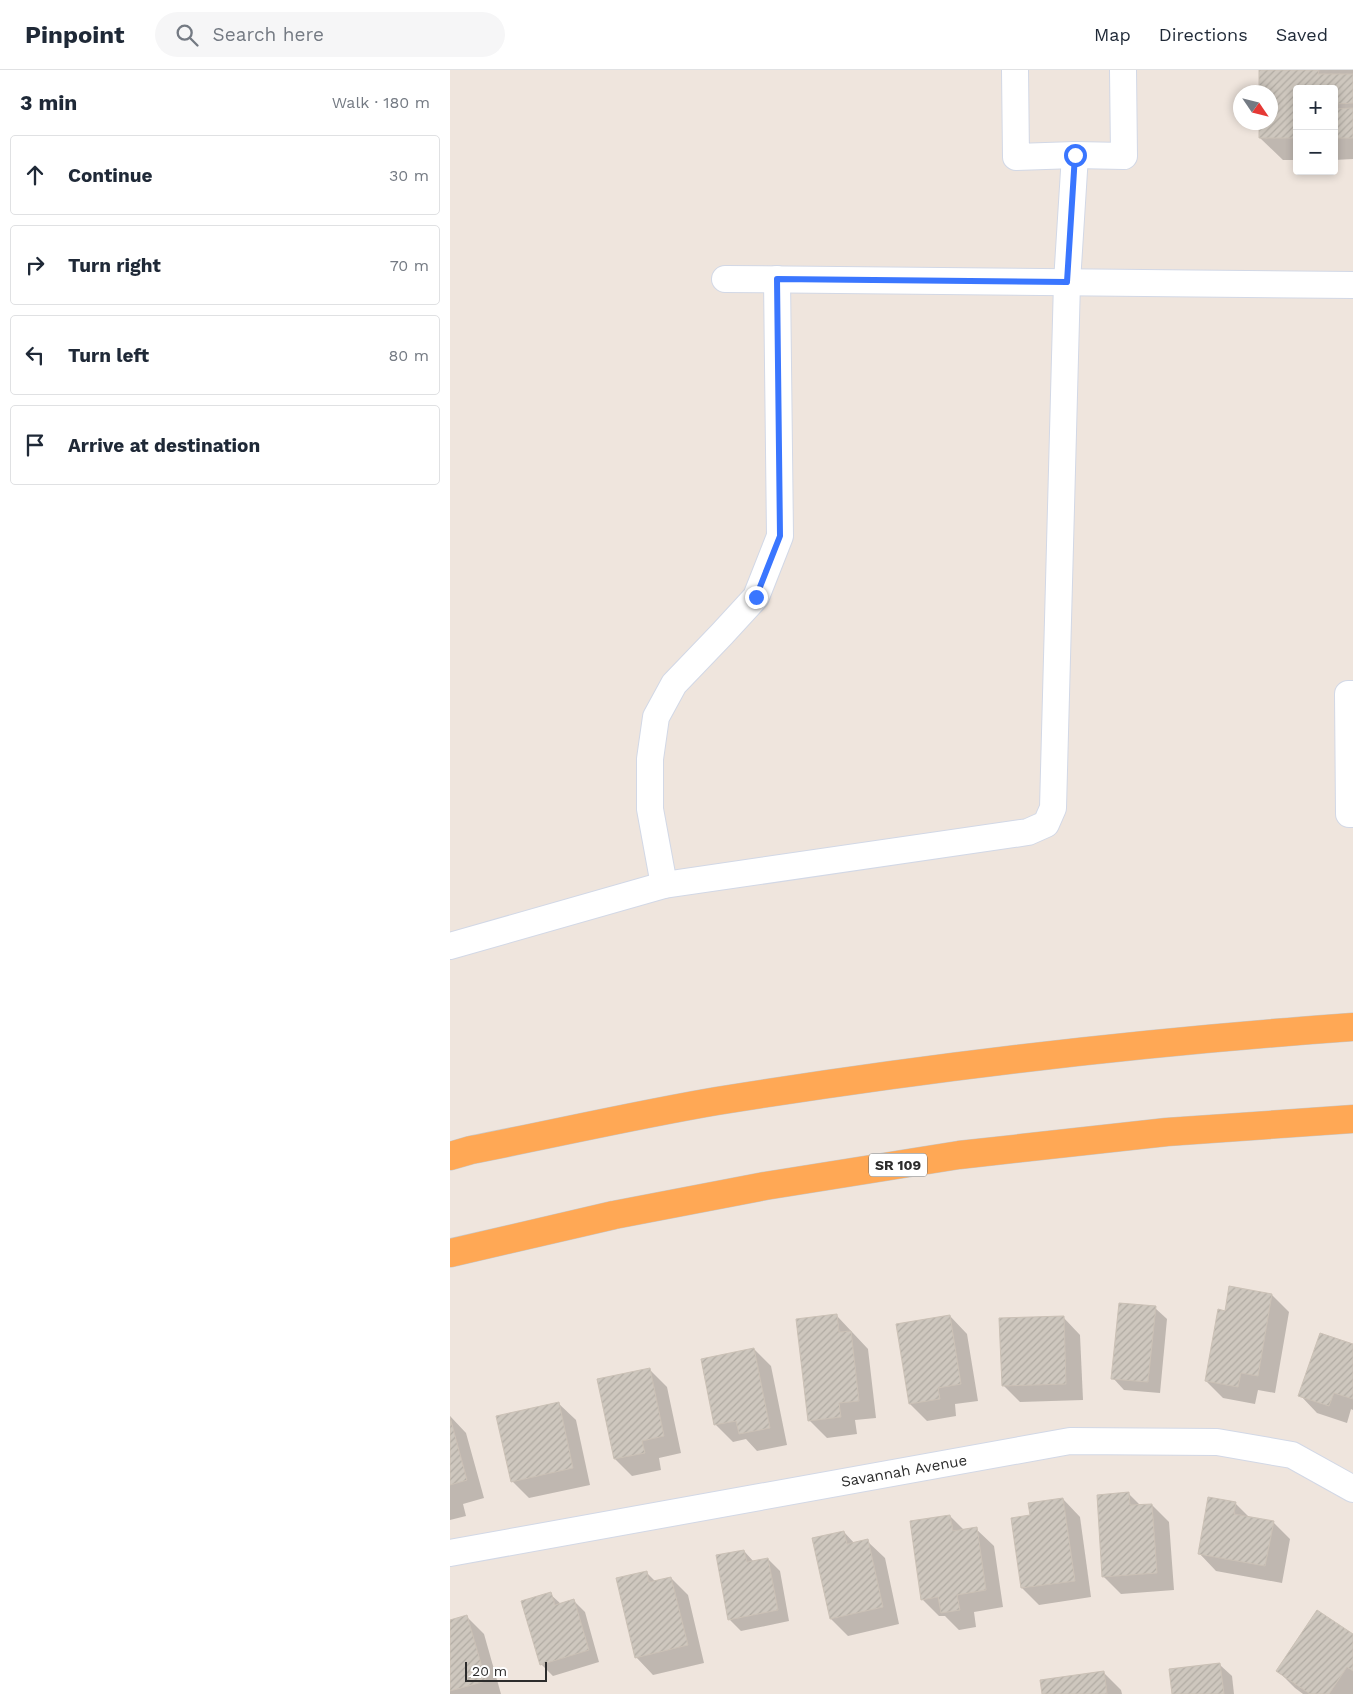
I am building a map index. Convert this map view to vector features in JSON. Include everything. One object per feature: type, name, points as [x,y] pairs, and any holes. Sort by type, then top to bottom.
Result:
[{"type":"highway","points":[[450,1156],[481,1148],[716,1102],[917,1072],[1132,1046],[1353,1027]]},
{"type":"highway","name":"SR 109","points":[[450,1253],[614,1215],[765,1186],[959,1156],[1168,1132],[1353,1119]]},
{"type":"street","points":[[1015,70],[1016,157],[1124,156],[1123,70]]},
{"type":"street","points":[[450,946],[664,884],[1028,832],[1046,824],[1053,808],[1067,282],[1075,155]]},
{"type":"street","points":[[725,279],[1353,285]]},
{"type":"street","points":[[664,884],[650,809],[650,759],[656,717],[674,684],[756,597],[780,536],[777,279]]},
{"type":"street","points":[[1353,694],[1348,694],[1349,814],[1353,814]]},
{"type":"street","name":"Savannah Avenue","points":[[450,1553],[1070,1441],[1217,1442],[1292,1455],[1353,1490]]},
{"type":"building","points":[[1259,70],[1319,70],[1318,74],[1353,74],[1353,103],[1338,104],[1338,85],[1293,85],[1293,138],[1259,138],[1259,130],[1278,130],[1278,85],[1259,85]]},
{"type":"building","points":[[1353,108],[1353,138],[1338,138],[1338,109]]},
{"type":"building","points":[[1229,1286],[1272,1294],[1258,1376],[1241,1373],[1238,1387],[1205,1381],[1218,1309],[1225,1311]]},
{"type":"building","points":[[1119,1303],[1156,1306],[1148,1382],[1111,1379]]},
{"type":"building","points":[[837,1314],[839,1332],[851,1331],[859,1401],[839,1403],[841,1417],[808,1421],[796,1319]]},
{"type":"building","points":[[950,1315],[961,1384],[938,1388],[940,1399],[909,1404],[896,1324]]},
{"type":"building","points":[[1064,1316],[1066,1384],[1002,1386],[999,1318]]},
{"type":"building","points":[[1320,1333],[1353,1344],[1353,1399],[1334,1393],[1329,1406],[1298,1396]]},
{"type":"building","points":[[754,1348],[770,1428],[739,1434],[736,1421],[714,1425],[701,1359]]},
{"type":"building","points":[[650,1368],[664,1436],[642,1441],[645,1453],[614,1459],[597,1379]]},
{"type":"building","points":[[559,1402],[573,1468],[511,1482],[496,1416]]},
{"type":"building","points":[[450,1417],[467,1480],[450,1485]]},
{"type":"building","points":[[1129,1492],[1130,1505],[1152,1504],[1157,1573],[1102,1577],[1097,1495]]},
{"type":"building","points":[[1208,1497],[1236,1502],[1234,1514],[1274,1521],[1265,1566],[1198,1554]]},
{"type":"building","points":[[1063,1498],[1075,1581],[1021,1588],[1011,1518],[1030,1515],[1028,1503]]},
{"type":"building","points":[[950,1515],[953,1531],[977,1527],[986,1590],[957,1595],[960,1610],[941,1613],[938,1597],[921,1600],[910,1521]]},
{"type":"building","points":[[844,1531],[847,1544],[868,1539],[883,1607],[830,1619],[812,1538]]},
{"type":"building","points":[[744,1550],[747,1562],[768,1558],[778,1610],[728,1620],[716,1555]]},
{"type":"building","points":[[647,1571],[649,1582],[671,1577],[688,1645],[635,1658],[616,1578]]},
{"type":"building","points":[[551,1592],[555,1605],[574,1599],[589,1650],[540,1665],[521,1601]]},
{"type":"building","points":[[1317,1610],[1353,1634],[1353,1671],[1347,1667],[1329,1694],[1310,1694],[1276,1671]]},
{"type":"building","points":[[467,1615],[486,1681],[450,1691],[450,1620]]},
{"type":"building","points":[[1220,1663],[1224,1694],[1172,1694],[1169,1669]]},
{"type":"building","points":[[1104,1671],[1107,1694],[1042,1694],[1040,1680]]},
{"type":"route","points":[[756,597],[780,536],[777,279],[1067,282],[1075,155]]}]
